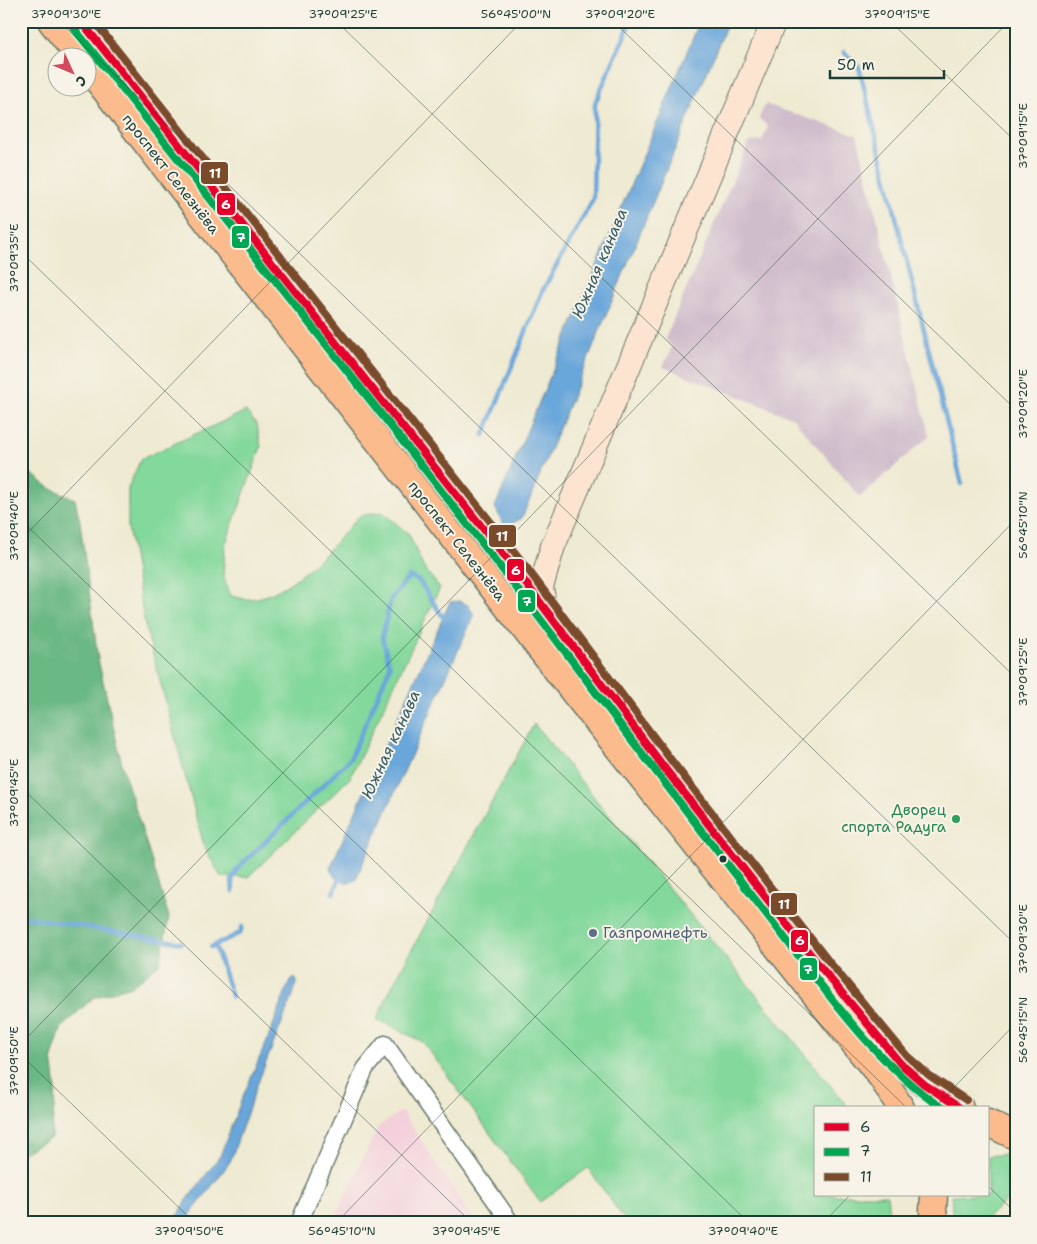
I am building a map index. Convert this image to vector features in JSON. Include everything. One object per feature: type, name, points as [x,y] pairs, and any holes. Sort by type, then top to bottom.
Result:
[{"type":"main road","points":[[51,21],[72,48]]},
{"type":"main road","name":"проспект Селезнёва","points":[[81,21],[512,565],[666,770],[900,1063],[924,1084],[957,1106]]},
{"type":"main road","points":[[546,610],[542,587],[550,554],[774,21]]},
{"type":"main road","name":"проспект Селезнёва","points":[[98,81],[576,695],[877,1070],[900,1106]]},
{"type":"main road","points":[[512,565],[530,567],[540,563],[550,554]]},
{"type":"main road","points":[[990,1124],[1015,1136]]},
{"type":"main road","points":[[990,1136],[1015,1136]]},
{"type":"street","points":[[299,1223],[365,1069],[385,1044],[511,1223]]},
{"type":"shaded area","points":[[765,104],[857,135],[929,436],[860,497],[793,418],[663,367],[672,347],[665,339],[749,142],[762,141],[768,127],[759,118]]},
{"type":"shaded area","points":[[401,1111],[476,1223],[332,1223],[378,1127]]},
{"type":"green space","points":[[246,411],[257,425],[261,447],[225,545],[223,576],[231,596],[250,599],[265,596],[280,589],[310,567],[359,516],[382,512],[409,534],[423,567],[440,588],[350,778],[248,877],[221,877],[204,846],[145,625],[128,527],[128,488],[141,459]]},
{"type":"green space","points":[[21,466],[50,488],[75,499],[80,522],[98,659],[123,769],[169,917],[160,963],[134,985],[93,998],[62,1027],[52,1057],[56,1090],[51,1138],[21,1154]]},
{"type":"green space","points":[[534,724],[847,1106],[814,1106],[814,1196],[887,1196],[890,1223],[627,1223],[588,1168],[540,1202],[423,1042],[377,1019],[390,990]]},
{"type":"green space","points":[[1006,1154],[1016,1156],[1016,1193],[980,1223],[953,1223],[951,1196],[990,1196],[990,1156]]},
{"type":"water","points":[[700,21],[720,21],[727,24],[522,518],[509,525],[503,524],[495,507]]},
{"type":"water","points":[[459,601],[468,605],[474,615],[355,881],[346,883],[334,876],[330,868],[450,602]]},
{"type":"water","points":[[295,978],[297,981],[293,995],[257,1085],[230,1162],[184,1223],[173,1223],[187,1200],[220,1156],[290,980]]},
{"type":"waterway","points":[[484,435],[542,292],[593,199],[595,103],[631,21]]},
{"type":"waterway","points":[[844,52],[859,67],[962,484]]},
{"type":"waterway","points":[[233,891],[232,880],[238,868],[350,759],[390,667],[382,637],[391,599],[409,576],[419,581],[443,617],[449,620]]},
{"type":"waterway","name":"Южная канава","points":[[333,893],[341,876]]},
{"type":"waterway","points":[[21,916],[181,943]]},
{"type":"waterway","points":[[211,947],[240,933],[242,927]]},
{"type":"waterway","points":[[215,945],[232,997]]},
{"type":"transit line","name":"6","points":[[81,21],[512,565],[666,770],[818,964],[900,1063],[924,1084],[957,1106]]},
{"type":"transit line","name":"11","points":[[94,21],[520,559],[674,764],[826,958],[907,1056],[930,1076],[966,1100]]},
{"type":"transit line","name":"7","points":[[73,27],[457,511],[833,1001],[874,1049],[918,1090],[939,1106]]},
{"type":"place","name":"Дворец спорта Радуга","points":[[956,819]]},
{"type":"place","name":"Газпромнефть","points":[[593,933]]}]
